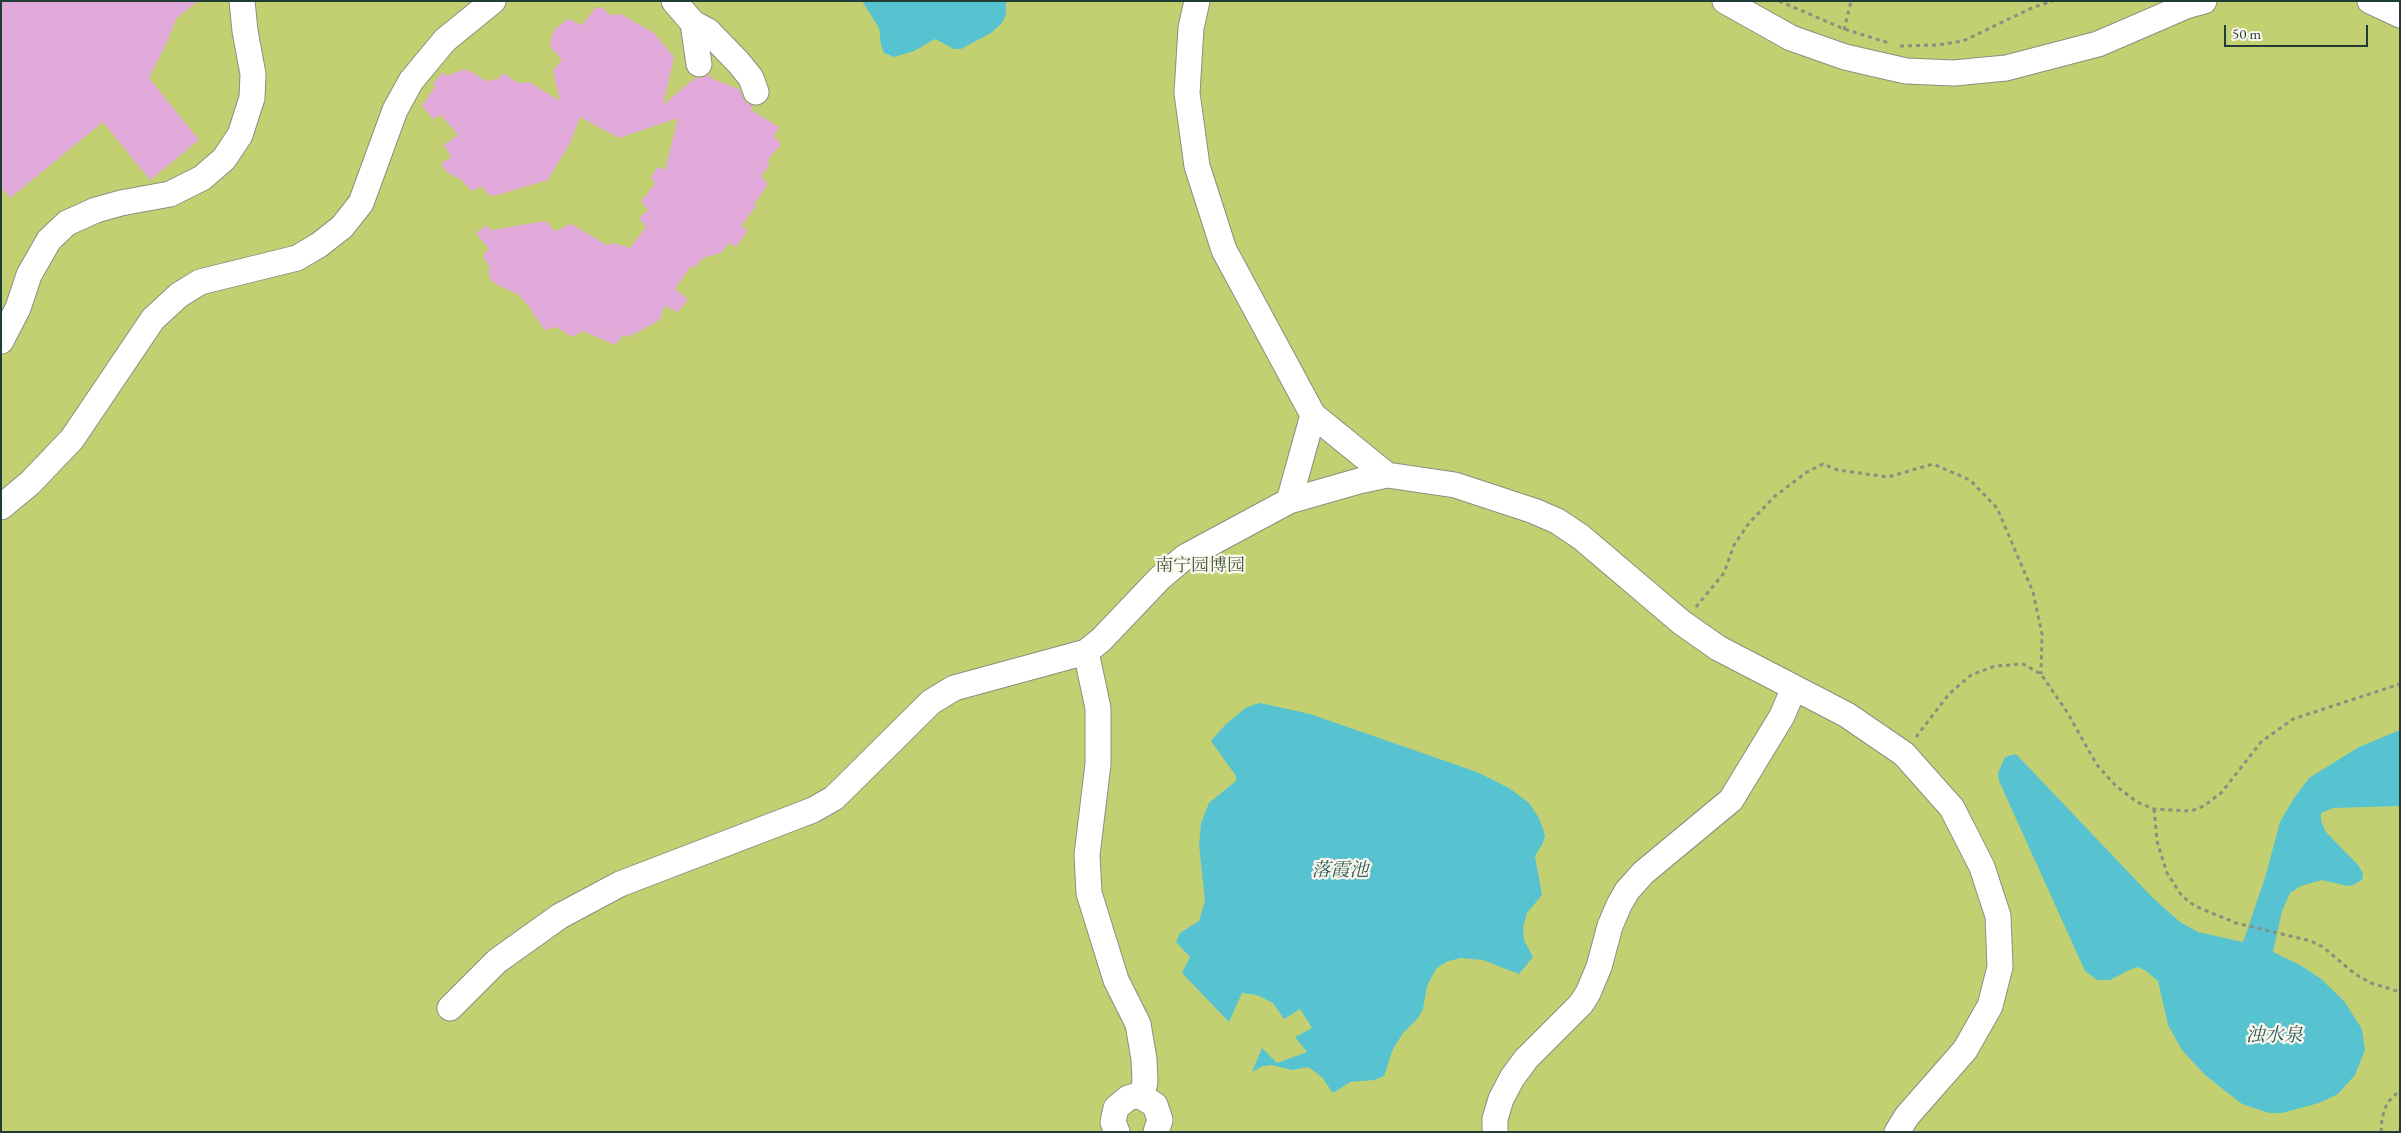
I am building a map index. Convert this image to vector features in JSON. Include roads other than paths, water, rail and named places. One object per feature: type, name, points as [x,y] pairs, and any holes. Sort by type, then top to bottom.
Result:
[{"type":"street","points":[[1,341],[18,308],[33,268],[48,240],[67,223],[96,210],[120,203],[170,194],[202,178],[224,160],[240,135],[252,98],[253,74],[244,31],[242,1]]},
{"type":"street","points":[[1,507],[30,483],[72,439],[153,319],[179,295],[200,282],[297,258],[319,245],[342,227],[360,203],[395,110],[411,81],[445,40],[492,1]]},
{"type":"street","points":[[674,1],[693,23],[708,32],[739,63],[751,78],[756,92]]},
{"type":"street","points":[[1197,1],[1191,28],[1187,93],[1197,166],[1224,250],[1312,415],[1387,475]]},
{"type":"street","points":[[1725,1],[1792,38],[1838,55],[1906,71],[1954,73],[2006,68],[2098,44],[2186,6],[2204,1]]},
{"type":"street","points":[[2370,1],[2400,15]]},
{"type":"street","points":[[693,23],[699,64]]},
{"type":"street","points":[[1289,501],[1312,415]]},
{"type":"street","points":[[450,1008],[497,961],[568,912],[620,884],[813,810],[834,798],[931,702],[954,688],[1086,652],[1101,640],[1160,578],[1185,557],[1289,501],[1387,475],[1455,485],[1534,511],[1557,521],[1581,537],[1681,622],[1718,648],[1848,715],[1904,754],[1952,808],[1982,867],[1998,916],[2000,967],[1990,1006],[1965,1050],[1907,1116],[1897,1132]]},
{"type":"street","points":[[1086,652],[1098,708],[1098,764],[1087,855],[1089,893],[1116,980],[1138,1024],[1144,1059],[1145,1081],[1142,1097]]},
{"type":"street","points":[[1495,1132],[1495,1119],[1501,1099],[1512,1078],[1526,1059],[1581,1004],[1588,993],[1618,905],[1643,873],[1731,800],[1782,716],[1794,688]]},
{"type":"street","points":[[1117,1132],[1114,1122],[1116,1108],[1128,1098],[1142,1097],[1155,1105],[1159,1112],[1160,1120],[1156,1132]]},
{"type":"water","points":[[862,1],[1006,1],[1006,15],[1002,23],[991,33],[961,49],[954,49],[935,39],[914,51],[894,57],[884,53],[879,28]]},
{"type":"water","name":"落霞池","points":[[1260,703],[1310,714],[1477,772],[1509,788],[1529,803],[1539,818],[1545,835],[1543,843],[1535,856],[1542,895],[1527,913],[1523,927],[1524,940],[1533,957],[1519,974],[1483,960],[1460,958],[1446,962],[1436,969],[1427,986],[1423,1009],[1418,1018],[1403,1033],[1393,1049],[1384,1076],[1374,1080],[1350,1082],[1335,1092],[1332,1092],[1322,1077],[1308,1067],[1292,1070],[1271,1065],[1263,1066],[1252,1072],[1262,1048],[1277,1063],[1307,1052],[1295,1037],[1312,1028],[1300,1009],[1284,1019],[1273,1003],[1257,995],[1242,993],[1229,1022],[1182,973],[1190,957],[1176,942],[1180,933],[1199,921],[1205,900],[1199,845],[1201,823],[1209,803],[1236,781],[1236,776],[1211,741],[1226,724],[1247,707]]},
{"type":"water","name":"浊水泉","points":[[2400,730],[2400,806],[2333,808],[2321,813],[2321,821],[2326,832],[2357,864],[2363,873],[2362,880],[2347,886],[2322,880],[2301,886],[2290,893],[2282,911],[2273,952],[2300,965],[2320,978],[2344,1001],[2362,1029],[2365,1050],[2355,1075],[2338,1094],[2319,1103],[2282,1113],[2269,1113],[2242,1104],[2205,1075],[2182,1050],[2168,1025],[2158,981],[2138,967],[2110,980],[2097,980],[2085,971],[1999,781],[1998,773],[2005,757],[2016,754],[2153,898],[2180,922],[2198,932],[2243,942],[2265,878],[2280,822],[2294,798],[2309,778],[2359,747]]},
{"type":"park label","name":"南宁园博园","points":[[1200,566]]}]
